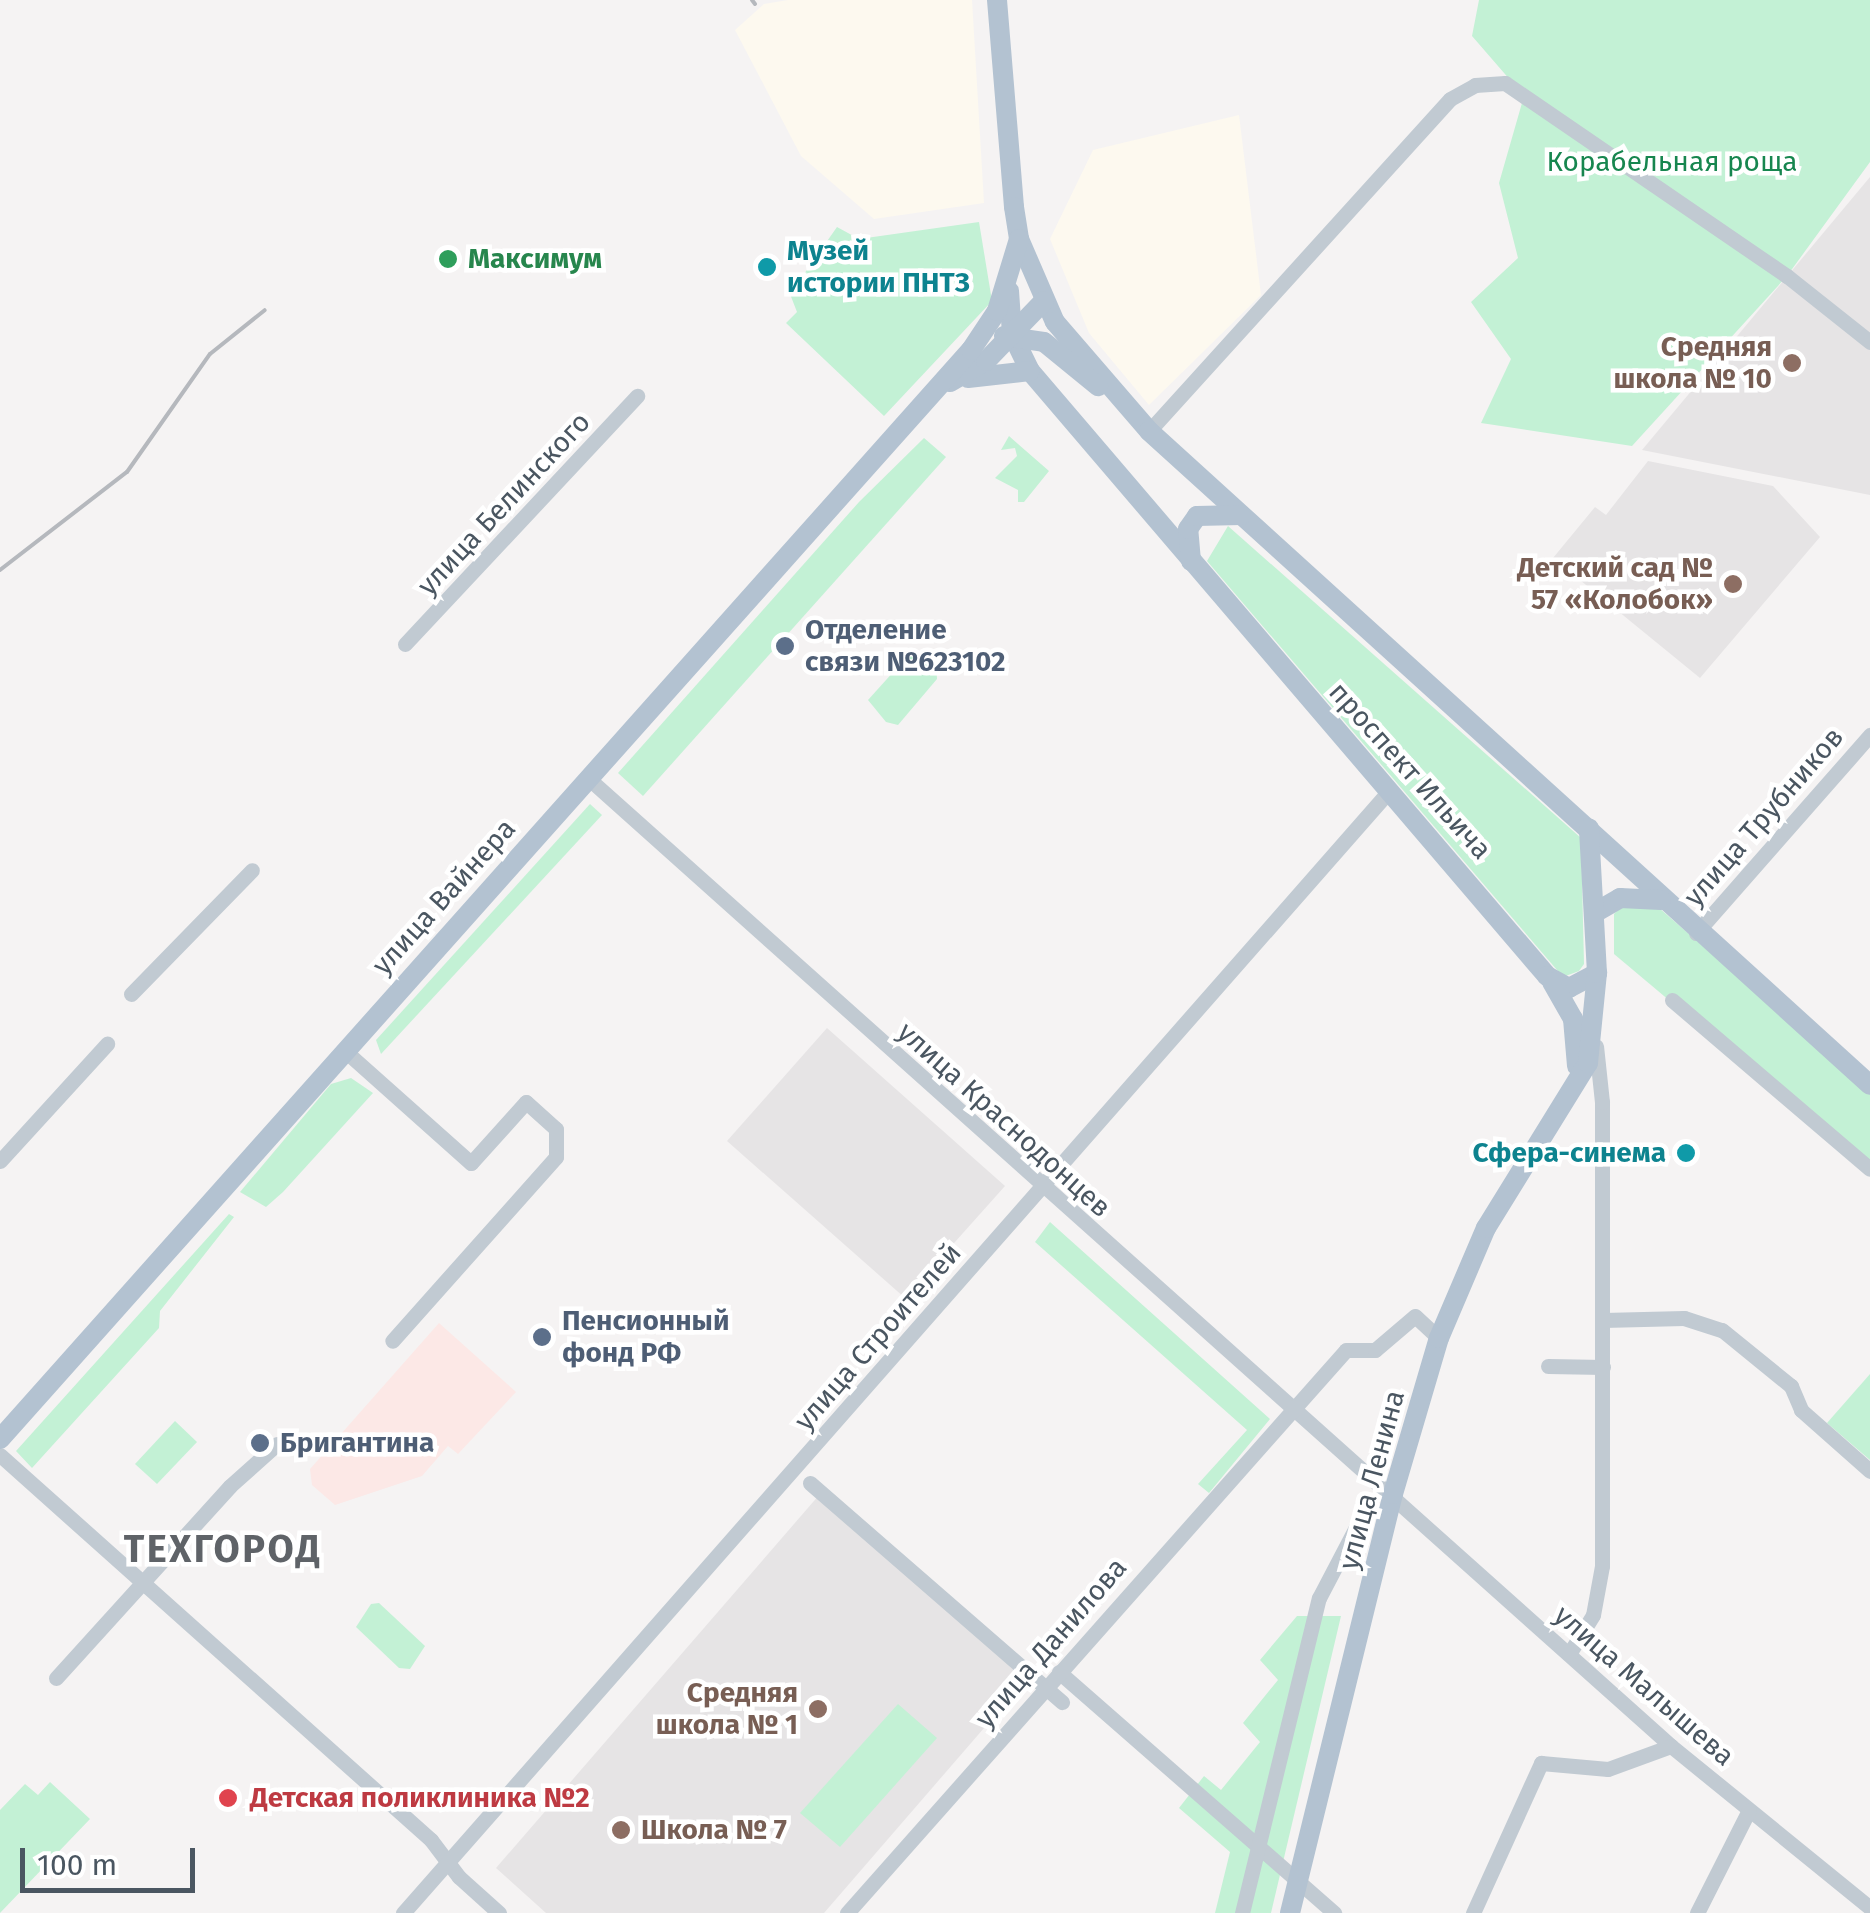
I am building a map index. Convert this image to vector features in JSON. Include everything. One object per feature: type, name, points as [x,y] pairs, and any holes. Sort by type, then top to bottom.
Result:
[{"type":"main road","points":[[997,0],[1019,238],[1044,301],[1143,425]]},
{"type":"main road","name":"проспект Ильича","points":[[1019,238],[1008,296],[1012,334],[1030,371],[1548,976]]},
{"type":"main road","name":"улица Вайнера","points":[[0,1439],[940,388],[971,350],[996,310],[1019,238]]},
{"type":"main road","name":"улица Вайнера","points":[[940,388],[1012,334],[1044,301]]},
{"type":"main road","points":[[971,350],[1012,334],[1044,342],[1143,425],[1589,828],[1696,933],[1870,1085]]},
{"type":"main road","points":[[940,388],[1000,370],[1030,371]]},
{"type":"main road","points":[[1191,562],[1188,529],[1196,516],[1241,515]]},
{"type":"main road","name":"улица Ленина","points":[[1290,1913],[1393,1494],[1439,1338],[1486,1228],[1575,1089],[1594,1030],[1596,912],[1589,828]]},
{"type":"main road","points":[[1596,912],[1620,898],[1661,900]]},
{"type":"main road","points":[[1548,976],[1568,988],[1597,973]]},
{"type":"main road","name":"улица Ленина","points":[[1548,976],[1569,1006],[1578,1037],[1575,1089]]},
{"type":"street","points":[[1143,425],[1450,99],[1475,85],[1504,83],[1787,276],[1870,342]]},
{"type":"street","name":"улица Белинского","points":[[405,644],[637,396]]},
{"type":"street","name":"улица Трубников","points":[[1696,933],[1870,735]]},
{"type":"street","name":"улица Краснодонцев","points":[[588,778],[1041,1187],[1393,1494]]},
{"type":"street","name":"улица Строителей","points":[[403,1913],[1389,791]]},
{"type":"street","points":[[131,994],[252,870]]},
{"type":"street","points":[[1672,1000],[1870,1168]]},
{"type":"street","name":"улица Ленина","points":[[1569,1654],[1593,1615],[1602,1566],[1602,1102],[1594,1030]]},
{"type":"street","points":[[0,1161],[107,1044]]},
{"type":"street","points":[[344,1050],[472,1163],[526,1102],[556,1129],[556,1157],[392,1341]]},
{"type":"street","name":"улица Данилова","points":[[846,1913],[1346,1350],[1375,1350],[1415,1316],[1439,1338]]},
{"type":"street","points":[[1603,1320],[1700,1321],[1745,1346],[1790,1386],[1801,1410],[1870,1470]]},
{"type":"street","points":[[1548,1366],[1603,1367]]},
{"type":"street","points":[[56,1678],[277,1444]]},
{"type":"street","points":[[0,1455],[448,1862],[499,1913]]},
{"type":"street","points":[[801,1464],[1051,1681],[1062,1702]]},
{"type":"street","points":[[810,1483],[1172,1776],[1334,1913]]},
{"type":"street","name":"улица Малышева","points":[[1393,1494],[1671,1746],[1870,1908]]},
{"type":"street","points":[[1242,1913],[1323,1585],[1365,1510]]},
{"type":"street","points":[[1473,1913],[1541,1763],[1608,1769],[1671,1746]]},
{"type":"street","points":[[1697,1913],[1749,1810]]},
{"type":"shaded area","points":[[788,0],[972,0],[984,203],[874,219],[801,156],[735,30],[764,4]]},
{"type":"shaded area","points":[[1239,115],[1261,295],[1149,405],[1089,333],[1050,239],[1093,150]]},
{"type":"shaded area","name":"Средняя школа № 10","points":[[1870,177],[1870,495],[1642,450]]},
{"type":"shaded area","name":"Детский сад № 57 «Колобок»","points":[[1648,461],[1773,486],[1820,537],[1700,678],[1553,558],[1595,507],[1606,515]]},
{"type":"shaded area","points":[[827,1028],[1005,1186],[905,1298],[727,1141]]},
{"type":"shaded area","points":[[439,1323],[516,1392],[458,1454],[448,1446],[422,1476],[335,1505],[312,1485],[310,1469]]},
{"type":"shaded area","name":"Средняя школа № 1","points":[[820,1494],[1029,1676],[824,1913],[546,1913],[496,1868]]},
{"type":"green space","name":"Корабельная роща","points":[[1479,0],[1870,0],[1870,162],[1787,276],[1632,446],[1481,423],[1511,359],[1471,302],[1518,258],[1499,183],[1524,96],[1472,36]]},
{"type":"green space","points":[[979,222],[992,301],[884,416],[786,323],[797,312],[790,294],[837,227],[859,239]]},
{"type":"green space","points":[[1009,436],[1049,471],[1024,502],[1018,502],[1018,490],[995,478],[1017,456],[1015,448],[1001,450]]},
{"type":"green space","points":[[924,438],[946,457],[643,796],[618,773],[859,502]]},
{"type":"green space","points":[[1228,526],[1581,838],[1584,964],[1579,971],[1563,977],[1207,561]]},
{"type":"green space","points":[[914,649],[936,664],[937,679],[898,725],[886,722],[868,700]]},
{"type":"green space","points":[[590,804],[602,815],[381,1054],[376,1040]]},
{"type":"green space","points":[[1624,903],[1658,907],[1870,1092],[1870,1169],[1614,954],[1614,914]]},
{"type":"green space","points":[[351,1078],[373,1093],[283,1192],[266,1207],[240,1192],[331,1084]]},
{"type":"green space","points":[[229,1214],[234,1217],[160,1311],[159,1328],[32,1468],[16,1451]]},
{"type":"green space","points":[[1050,1222],[1270,1419],[1209,1493],[1198,1484],[1247,1430],[1035,1242]]},
{"type":"green space","points":[[1870,1374],[1870,1460],[1827,1423]]},
{"type":"green space","points":[[175,1421],[197,1442],[157,1484],[135,1464]]},
{"type":"green space","points":[[379,1603],[425,1646],[410,1669],[399,1668],[356,1627],[371,1604]]},
{"type":"green space","points":[[1297,1616],[1341,1616],[1271,1913],[1215,1913],[1230,1852],[1179,1808],[1204,1776],[1221,1790],[1260,1742],[1243,1723],[1278,1680],[1260,1660]]},
{"type":"green space","points":[[898,1704],[937,1738],[840,1847],[800,1813]]},
{"type":"green space","points":[[50,1782],[90,1819],[0,1913],[0,1810],[25,1784],[38,1795]]},
{"type":"railway","points":[[752,0],[755,4]]},
{"type":"railway","points":[[0,570],[127,472],[210,354],[265,310]]},
{"type":"place","name":"Максимум","points":[[448,259]]},
{"type":"place","name":"Музей истории ПНТЗ","points":[[767,267]]},
{"type":"place","name":"Средняя школа № 10","points":[[1792,363]]},
{"type":"place","name":"Детский сад № 57 «Колобок»","points":[[1733,584]]},
{"type":"place","name":"Отделение связи №623102","points":[[785,646]]},
{"type":"place","name":"Сфера-синема","points":[[1686,1153]]},
{"type":"place","name":"Пенсионный фонд РФ","points":[[542,1337]]},
{"type":"place","name":"Бригантина","points":[[260,1443]]},
{"type":"place","name":"Средняя школа № 1","points":[[818,1709]]},
{"type":"place","name":"Детская поликлиника №2","points":[[228,1798]]},
{"type":"place","name":"Школа № 7","points":[[621,1830]]},
{"type":"district","name":"ТЕХГОРОД","points":[[223,1550]]}]
